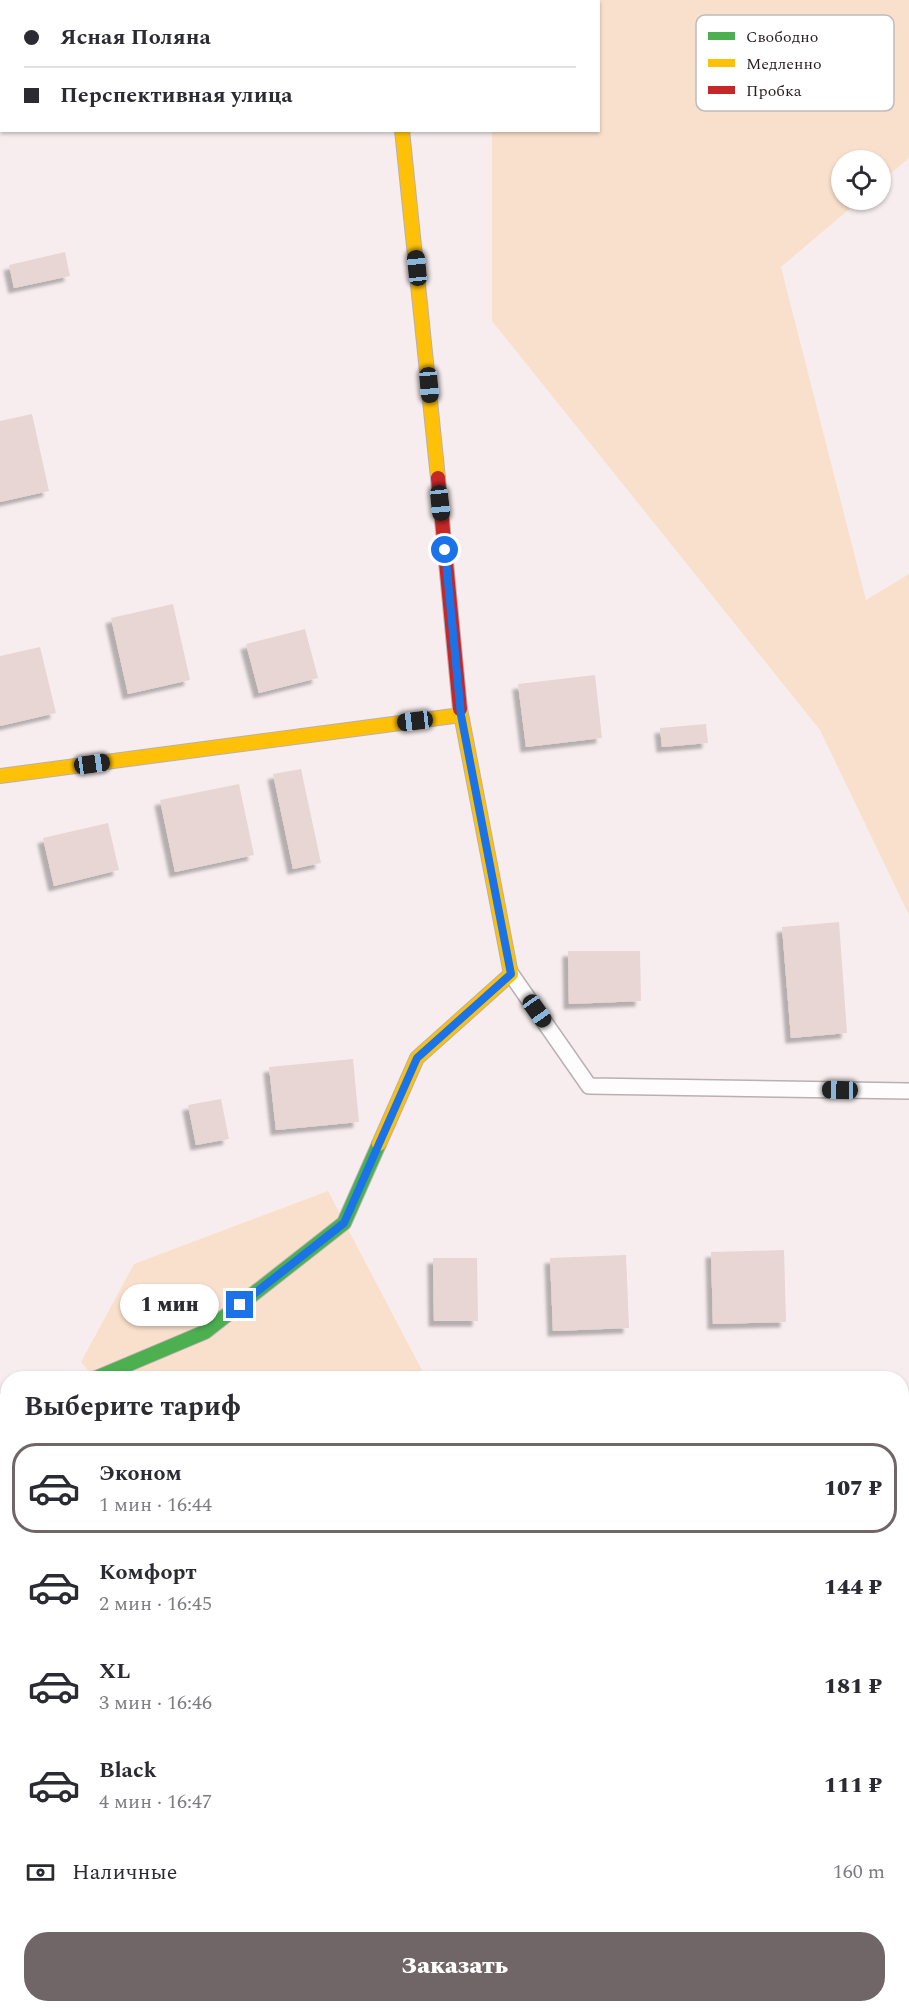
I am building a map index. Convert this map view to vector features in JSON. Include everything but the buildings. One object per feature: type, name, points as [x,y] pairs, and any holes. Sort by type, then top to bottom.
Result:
[{"type":"street","points":[[113,1371],[205,1332],[344,1223],[417,1058],[511,974],[461,715],[402,132]]},
{"type":"street","points":[[0,776],[461,715]]},
{"type":"lane","points":[[511,974],[589,1086],[909,1091]]},
{"type":"shaded area","points":[[600,0],[909,0],[909,158],[891,173],[891,150],[831,150],[831,210],[848,210],[781,267],[866,600],[909,574],[909,915],[820,730],[492,321],[492,132],[600,132]]},
{"type":"shaded area","points":[[328,1191],[422,1371],[89,1371],[81,1362],[134,1264]]},
{"type":"traffic: fast","points":[[113,1371],[205,1332],[344,1223],[379,1144]]},
{"type":"traffic: slow","points":[[402,132],[438,478]]},
{"type":"traffic: slow","points":[[379,1144],[417,1058],[511,974],[460,709]]},
{"type":"traffic: slow","points":[[0,776],[461,715]]},
{"type":"traffic: jam","points":[[438,478],[460,709]]},
{"type":"route","points":[[240,1305],[344,1223],[417,1058],[511,974],[461,715],[445,550]]}]
